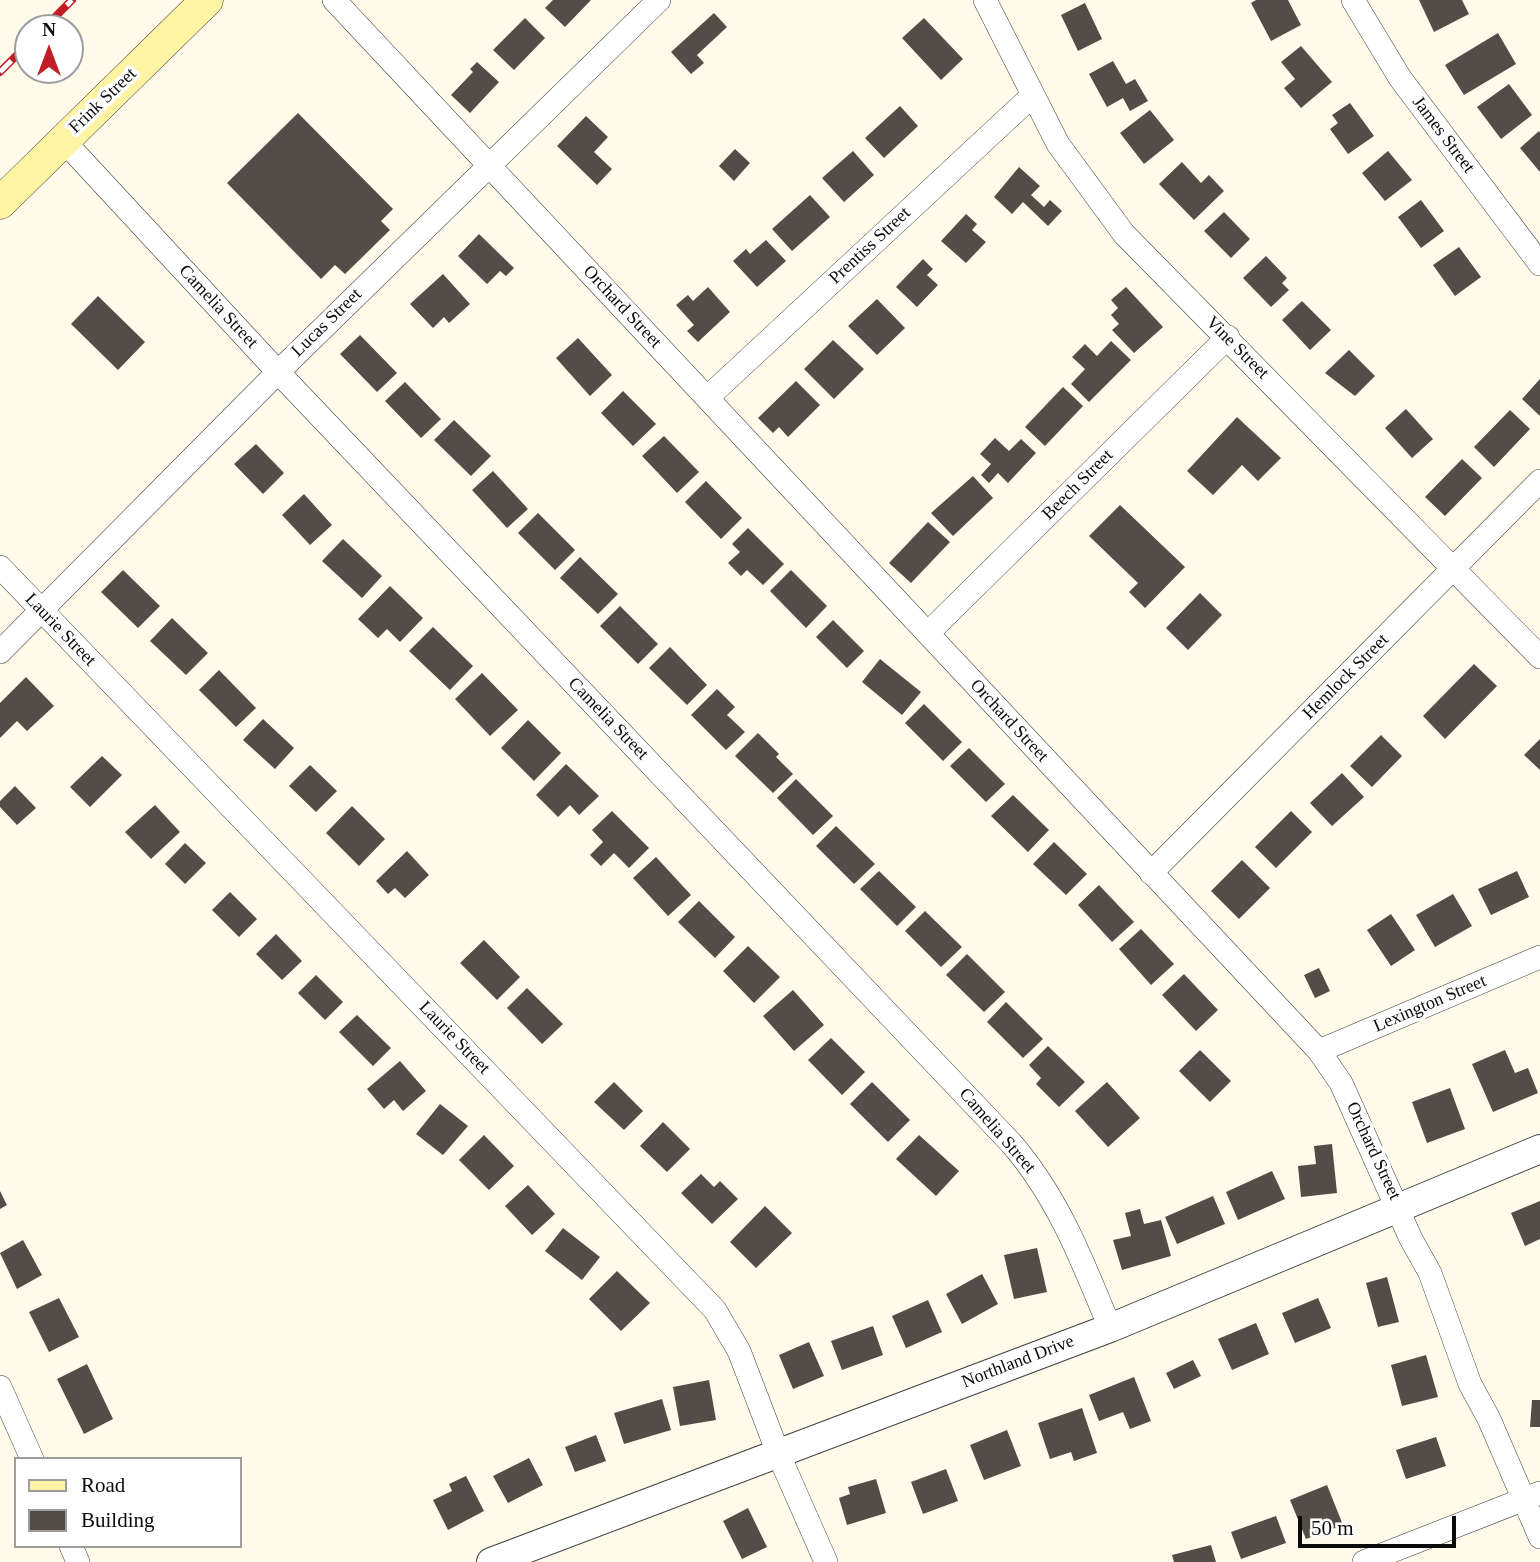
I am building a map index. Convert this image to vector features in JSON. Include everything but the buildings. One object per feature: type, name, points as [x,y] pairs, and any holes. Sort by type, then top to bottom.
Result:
[{"type":"main road","name":"Frink Street","points":[[0,203],[207,0]]},
{"type":"street","name":"Orchard Street","points":[[334,0],[1319,1051],[1341,1083],[1411,1239],[1438,1291],[1470,1384],[1532,1496],[1540,1537]]},
{"type":"street","name":"Lucas Street","points":[[0,652],[278,372],[659,0]]},
{"type":"street","name":"Vine Street","points":[[985,0],[1058,144],[1124,234],[1540,657]]},
{"type":"street","name":"James Street","points":[[1353,0],[1400,78],[1540,264]]},
{"type":"street","name":"Prentiss Street","points":[[707,398],[1034,94]]},
{"type":"street","name":"Camelia Street","points":[[63,140],[278,372],[1012,1143],[1048,1193],[1070,1234],[1110,1328]]},
{"type":"street","name":"Beech Street","points":[[928,633],[1228,337]]},
{"type":"street","name":"Hemlock Street","points":[[1151,873],[1540,481]]},
{"type":"street","name":"Laurie Street","points":[[0,567],[700,1293],[729,1330],[739,1351],[778,1453],[826,1562]]},
{"type":"street","name":"Lexington Street","points":[[1319,1051],[1540,957]]},
{"type":"street","name":"Northland Drive","points":[[492,1562],[1110,1328],[1540,1149]]},
{"type":"street","points":[[0,1387],[31,1457]]},
{"type":"street","points":[[1364,1562],[1532,1496]]},
{"type":"railway","points":[[58,14],[72,0]]},
{"type":"railway","points":[[0,72],[14,58]]}]
